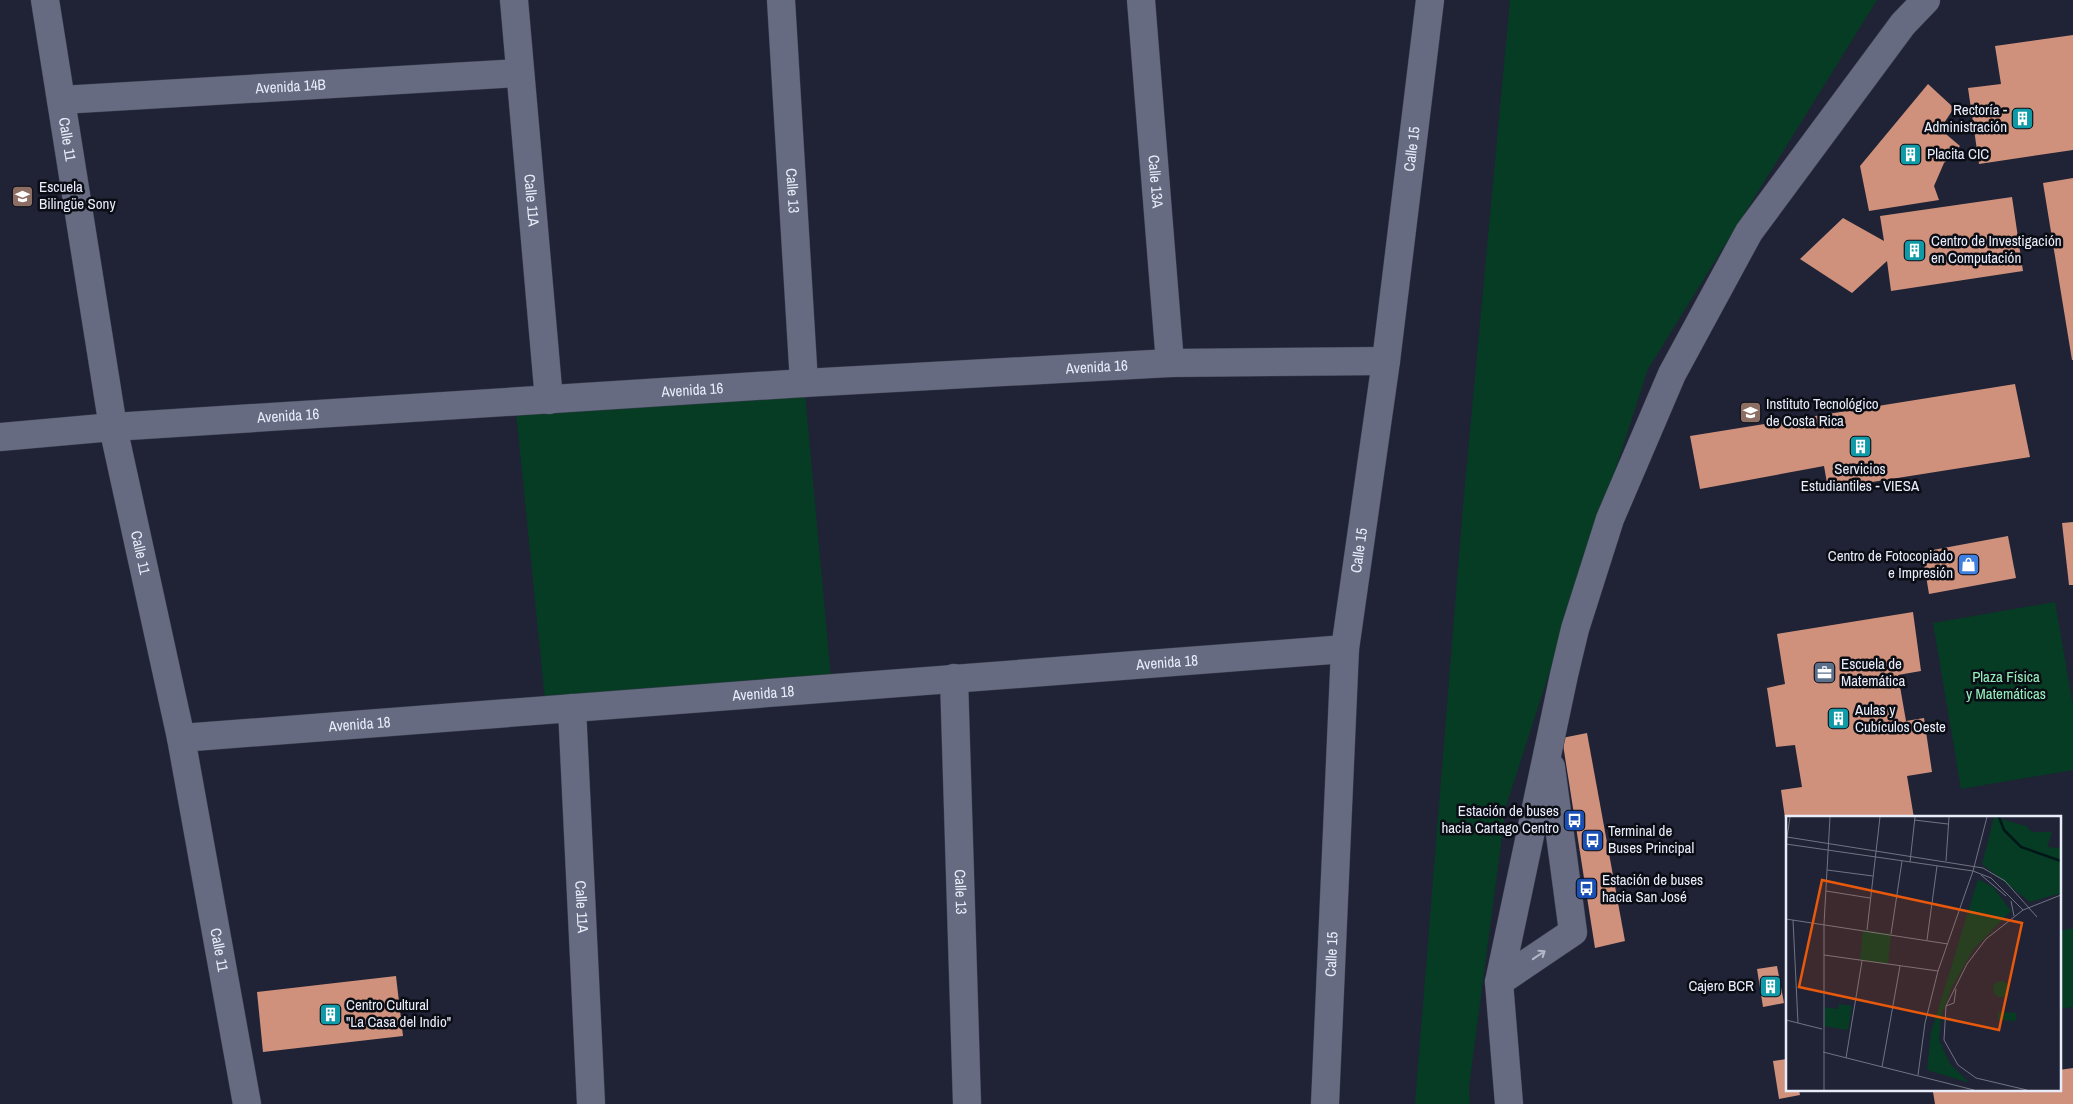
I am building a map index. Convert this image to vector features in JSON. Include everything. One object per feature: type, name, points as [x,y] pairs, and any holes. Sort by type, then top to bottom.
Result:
[{"type":"street","name":"Calle 11","points":[[45,0],[113,427],[181,738],[247,1104]]},
{"type":"street","name":"Calle 11A","points":[[514,0],[549,400]]},
{"type":"street","name":"Calle 13","points":[[781,0],[804,383]]},
{"type":"street","name":"Calle 13A","points":[[1141,0],[1170,363]]},
{"type":"street","name":"Calle 15","points":[[1325,1104],[1345,649],[1386,361],[1430,0]]},
{"type":"street","points":[[1509,1104],[1499,982],[1575,629],[1610,518],[1672,374],[1749,232],[1903,24],[1926,0]]},
{"type":"street","name":"Avenida 14B","points":[[61,100],[520,73]]},
{"type":"street","name":"Avenida 16","points":[[0,437],[113,427],[804,383],[1170,363],[1386,361]]},
{"type":"street","name":"Avenida 18","points":[[181,738],[1345,649]]},
{"type":"street","name":"Calle 13","points":[[954,678],[967,1104]]},
{"type":"street","name":"Calle 11A","points":[[572,708],[591,1104]]},
{"type":"street","points":[[1499,982],[1573,932],[1548,748]]},
{"type":"green space","points":[[1510,0],[1877,0],[1648,369],[1506,806],[1469,1087],[1470,1104],[1415,1104],[1463,506]]},
{"type":"green space","points":[[804,383],[832,688],[546,710],[515,402]]},
{"type":"green space","name":"Plaza Física y Matemáticas","points":[[2055,602],[2073,706],[2073,770],[1961,789],[1933,623]]},
{"type":"green space","points":[[2073,928],[2073,1007],[2060,1009],[2060,931]]},
{"type":"building","name":"Rectoría - Administración","points":[[2073,35],[2073,150],[1979,164],[1968,88],[2001,84],[1995,46]]},
{"type":"building","name":"Placita CIC","points":[[1928,84],[1954,108],[1940,129],[1960,146],[1944,163],[1934,186],[1939,200],[1869,211],[1860,166]]},
{"type":"building","points":[[2073,178],[2073,360],[2072,360],[2043,183]]},
{"type":"building","name":"Centro de Investigación en Computación","points":[[2012,197],[2023,271],[1891,291],[1887,261],[1852,293],[1800,259],[1843,218],[1884,241],[1880,216]]},
{"type":"building","name":"Servicios Estudiantiles - VIESA","points":[[2015,384],[2030,457],[1828,489],[1824,466],[1700,489],[1690,436]]},
{"type":"building","points":[[2073,522],[2073,585],[2069,585],[2062,523]]},
{"type":"building","name":"Centro de Fotocopiado e Impresión","points":[[2008,536],[2016,578],[1929,594],[1922,552]]},
{"type":"building","name":"Aulas y Cubículos Oeste","points":[[1913,612],[1921,671],[1898,675],[1906,721],[1924,718],[1932,772],[1907,776],[1914,816],[1786,816],[1785,818],[1781,790],[1802,787],[1795,745],[1776,747],[1767,688],[1785,684],[1777,634]]},
{"type":"building","name":"Terminal de Buses Principal","points":[[1587,733],[1625,941],[1595,948],[1562,738]]},
{"type":"building","name":"Cajero BCR","points":[[1777,966],[1784,1003],[1763,1007],[1757,969]]},
{"type":"building","name":"Centro Cultural \"La Casa del Indio\"","points":[[396,976],[403,1036],[263,1052],[257,992]]},
{"type":"building","points":[[1786,1059],[1786,1092],[1799,1092],[1800,1095],[1779,1099],[1773,1061]]},
{"type":"building","points":[[2073,1068],[2073,1104],[1935,1104],[1933,1092],[2060,1092],[2060,1070]]},
{"type":"place","name":"Rectoría - Administración","points":[[2023,119]]},
{"type":"place","name":"Placita CIC","points":[[1911,154]]},
{"type":"place","name":"Escuela Bilingüe Sony","points":[[23,196]]},
{"type":"place","name":"Centro de Investigación en Computación","points":[[1915,250]]},
{"type":"place","name":"Instituto Tecnológico de Costa Rica","points":[[1750,413]]},
{"type":"place","name":"Servicios Estudiantiles - VIESA","points":[[1860,446]]},
{"type":"place","name":"Centro de Fotocopiado e Impresión","points":[[1969,565]]},
{"type":"place","name":"Escuela de Matemática","points":[[1825,673]]},
{"type":"place","name":"Aulas y Cubículos Oeste","points":[[1839,719]]},
{"type":"place","name":"Estación de buses hacia Cartago Centro","points":[[1575,820]]},
{"type":"place","name":"Terminal de Buses Principal","points":[[1592,840]]},
{"type":"place","name":"Estación de buses hacia San José","points":[[1586,889]]},
{"type":"place","name":"Cajero BCR","points":[[1770,986]]},
{"type":"place","name":"Centro Cultural \"La Casa del Indio\"","points":[[330,1014]]}]
